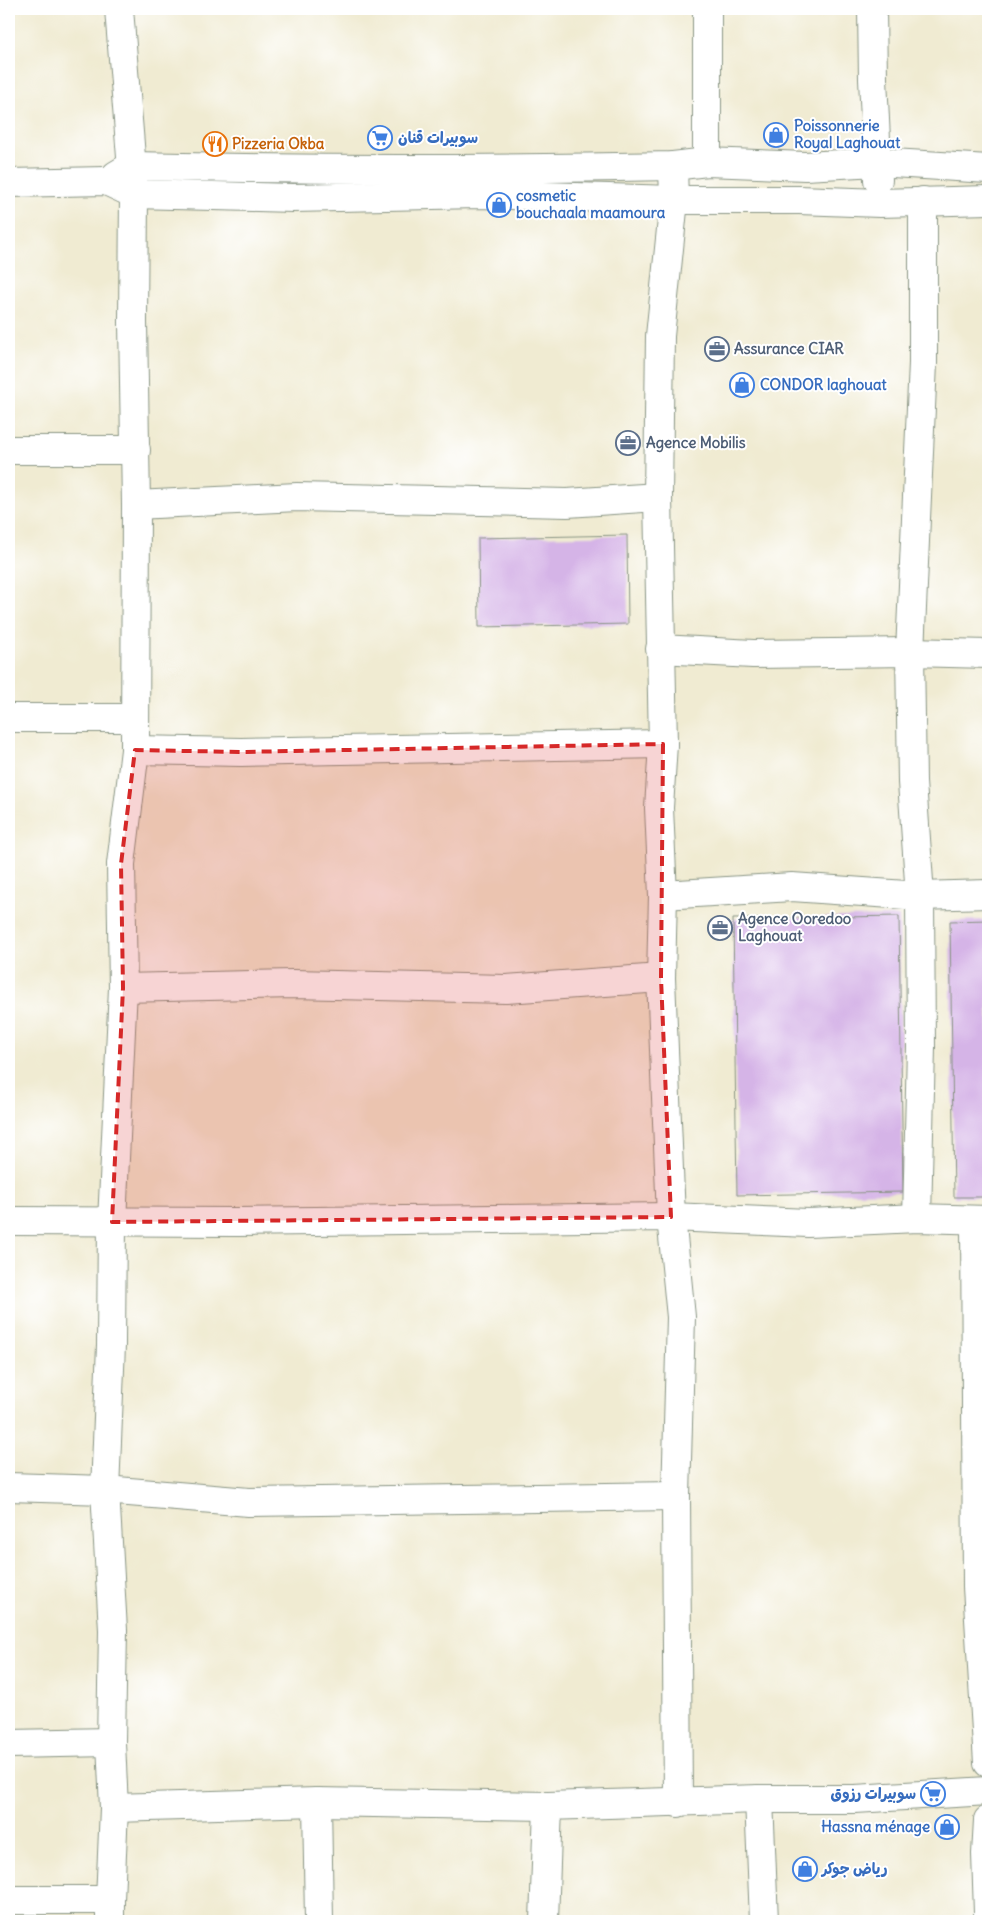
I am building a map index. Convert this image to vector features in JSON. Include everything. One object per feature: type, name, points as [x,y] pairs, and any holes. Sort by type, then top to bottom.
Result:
[{"type":"street","points":[[9,1900],[110,1911],[114,1808],[111,1742],[113,1630],[105,1490],[111,1345],[112,1222],[123,988],[121,864],[134,750],[136,505],[133,322],[134,194],[119,9]]},
{"type":"street","points":[[707,9],[707,162]]},
{"type":"street","points":[[872,9],[880,203]]},
{"type":"street","points":[[106,181],[131,166],[300,170],[673,166],[707,162],[805,166],[877,162],[988,169]]},
{"type":"street","points":[[673,166],[674,200],[660,336],[658,496],[662,744],[659,808],[663,895],[661,978],[670,1217],[682,1317],[676,1496],[678,1803]]},
{"type":"street","points":[[9,183],[106,181],[134,194],[293,198],[478,194],[674,200],[799,200],[880,203],[988,200]]},
{"type":"street","points":[[917,1218],[921,1047],[920,896],[912,782],[910,652],[923,363],[923,201]]},
{"type":"street","points":[[9,450],[136,450]]},
{"type":"street","points":[[136,505],[297,497],[567,503],[658,496]]},
{"type":"street","points":[[660,649],[753,654],[910,652],[988,654]]},
{"type":"street","points":[[9,718],[134,718]]},
{"type":"street","points":[[134,750],[241,752],[662,744]]},
{"type":"street","points":[[663,895],[792,888],[920,896],[988,894]]},
{"type":"street","points":[[123,988],[293,984],[506,989],[661,978]]},
{"type":"street","points":[[9,1221],[236,1222],[670,1217],[808,1223],[917,1218],[981,1220],[977,1587],[988,1764]]},
{"type":"street","points":[[9,1487],[105,1490],[249,1502],[676,1496]]},
{"type":"street","points":[[9,1744],[111,1742]]},
{"type":"street","points":[[114,1808],[317,1802],[548,1806],[759,1799],[855,1799],[988,1791]]},
{"type":"street","points":[[759,1799],[764,1921]]},
{"type":"street","points":[[317,1802],[319,1921]]},
{"type":"street","points":[[544,1921],[548,1806]]},
{"type":"street","points":[[988,1820],[986,1854],[988,1913]]},
{"type":"highlighted area","points":[[663,744],[661,978],[671,1217],[112,1222],[123,988],[121,864],[135,750],[241,752]]},
{"type":"building","points":[[627,535],[628,624],[479,627],[478,538]]},
{"type":"building","points":[[899,916],[903,1192],[737,1195],[733,919]]},
{"type":"building","points":[[988,920],[988,1197],[954,1197],[950,921]]},
{"type":"place","name":"Poissonnerie Royal Laghouat","points":[[776,135]]},
{"type":"place","name":"سوبيرات قنان","points":[[380,138]]},
{"type":"place","name":"Pizzeria Okba","points":[[215,144]]},
{"type":"place","name":"cosmetic bouchaala maamoura","points":[[499,205]]},
{"type":"place","name":"Assurance CIAR","points":[[717,349]]},
{"type":"place","name":"CONDOR laghouat","points":[[742,385]]},
{"type":"place","name":"Agence Mobilis","points":[[628,443]]},
{"type":"place","name":"Agence Ooredoo Laghouat","points":[[720,928]]},
{"type":"place","name":"سوبيرات رزوق","points":[[933,1794]]},
{"type":"place","name":"Hassna ménage","points":[[947,1827]]},
{"type":"place","name":"رياض جوكر","points":[[805,1869]]}]
